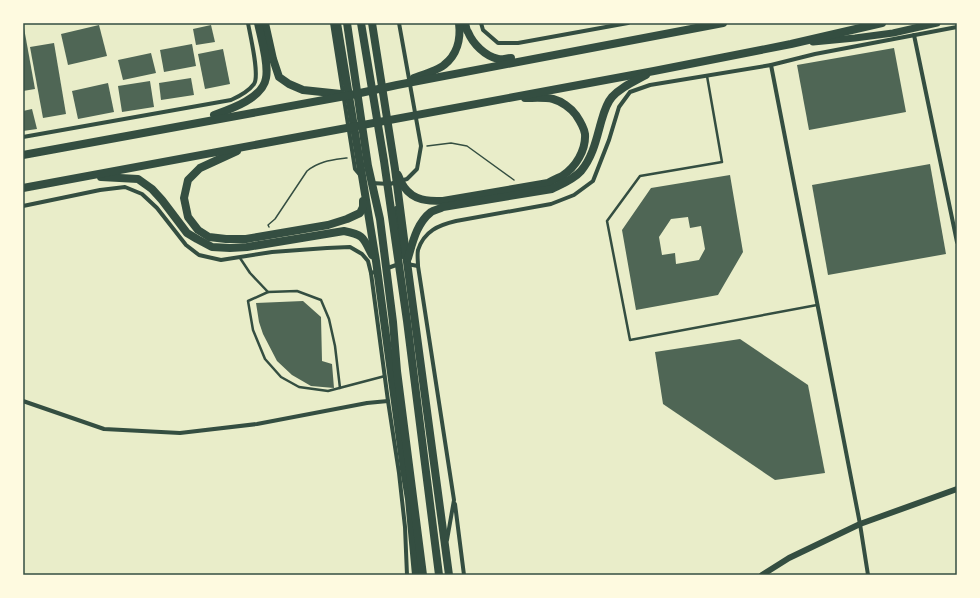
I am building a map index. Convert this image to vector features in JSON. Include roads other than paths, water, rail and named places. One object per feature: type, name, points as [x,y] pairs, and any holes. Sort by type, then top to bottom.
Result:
[{"type":"main road","points":[[190,124],[222,113],[241,104],[252,98],[261,90],[266,78],[266,61],[258,23]]},
{"type":"main road","points":[[265,23],[279,78],[303,90],[351,95]]},
{"type":"main road","points":[[337,23],[376,261],[409,500],[416,575]]},
{"type":"main road","points":[[347,23],[368,166],[380,219],[393,322],[397,371],[423,575]]},
{"type":"main road","points":[[361,23],[384,161],[407,320],[438,575]]},
{"type":"main road","points":[[372,23],[395,169],[403,263],[450,575]]},
{"type":"main road","points":[[397,85],[443,66],[452,57],[456,50],[460,38],[459,23]]},
{"type":"main road","points":[[465,23],[467,32],[478,47],[487,54],[500,59],[577,50]]},
{"type":"main road","points":[[23,155],[351,95],[577,50],[723,23]]},
{"type":"main road","points":[[23,188],[654,71],[791,44],[882,23]]},
{"type":"main road","points":[[791,44],[886,34],[937,23]]},
{"type":"main road","points":[[403,263],[421,223],[432,211],[443,207],[552,188],[580,172],[588,161],[594,148],[605,110],[611,98],[621,88],[654,71]]},
{"type":"main road","points":[[395,169],[404,187],[410,193],[418,198],[428,201],[443,201],[548,182],[563,175],[574,166],[581,156],[584,147],[585,134],[582,123],[574,112],[564,104],[553,99],[510,97]]},
{"type":"main road","points":[[249,146],[200,168],[188,180],[184,198],[188,216],[198,230],[210,237],[246,239],[328,225],[360,213],[363,207],[364,192]]},
{"type":"main road","points":[[88,176],[138,178],[152,189],[162,200],[187,233],[212,247],[247,247],[344,231],[357,233],[364,239],[376,261]]},
{"type":"street","points":[[23,137],[231,100],[245,94],[255,83],[256,69],[248,23]]},
{"type":"street","points":[[332,23],[355,169],[368,183],[391,184],[408,179],[417,169],[421,146],[399,23]]},
{"type":"street","points":[[481,23],[483,30],[498,43],[518,43],[628,23]]},
{"type":"street","points":[[464,575],[418,266],[418,251],[422,241],[430,232],[442,225],[456,221],[551,204],[574,195],[593,181],[609,140],[619,107],[630,92],[650,84],[771,65],[815,54],[957,27]]},
{"type":"street","points":[[914,36],[957,242]]},
{"type":"street","points":[[771,65],[860,524],[868,575]]},
{"type":"street","points":[[391,184],[403,263]]},
{"type":"street","points":[[23,206],[100,190],[125,187],[142,194],[157,208],[186,245],[199,255],[221,260],[272,252],[350,247],[362,254],[368,261],[371,273],[399,473],[405,527],[407,575]]},
{"type":"street","points":[[371,273],[403,263],[418,266]]},
{"type":"street","points":[[23,401],[104,429],[180,434],[256,424],[368,403],[388,401]]},
{"type":"street","points":[[762,575],[789,558],[860,524],[957,489]]},
{"type":"street","points":[[446,547],[454,500]]},
{"type":"lane","points":[[707,75],[722,162],[640,176],[607,221],[630,340],[817,305]]},
{"type":"lane","points":[[239,257],[250,273],[268,292]]},
{"type":"lane","points":[[340,388],[335,346],[329,319],[321,300],[297,291],[268,292],[248,301],[252,330],[266,359],[281,377],[299,388],[328,391],[340,388],[385,376]]}]
